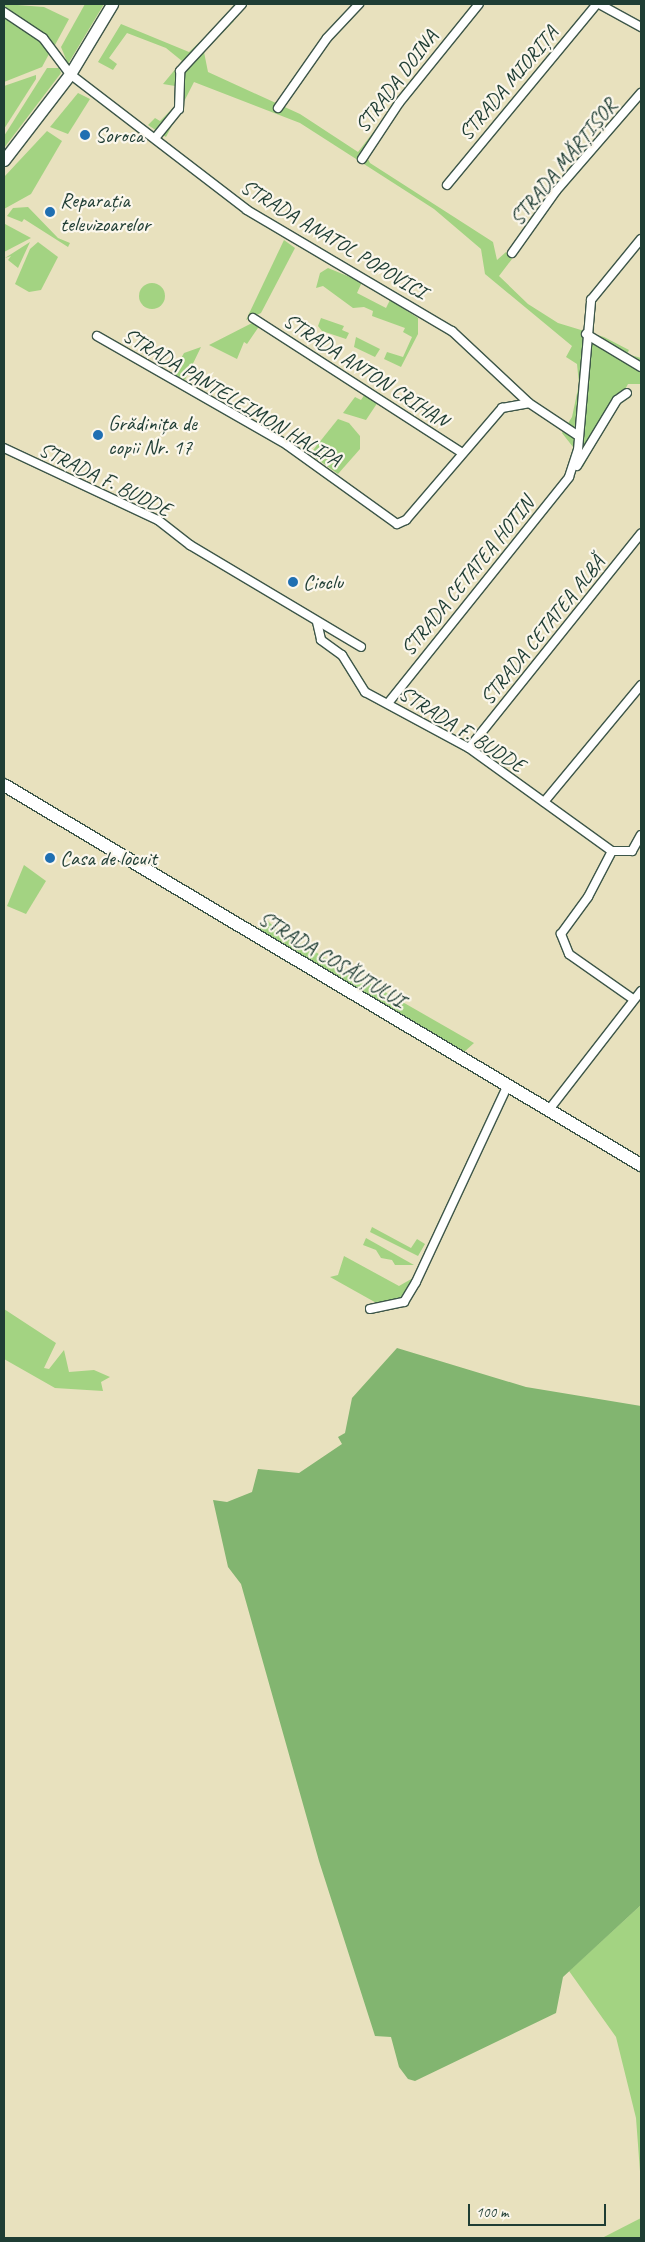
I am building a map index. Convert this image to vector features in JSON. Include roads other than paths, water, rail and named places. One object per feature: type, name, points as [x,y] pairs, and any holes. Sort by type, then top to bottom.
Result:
[{"type":"main road","points":[[4,160],[70,74],[112,4]]},
{"type":"main road","name":"STRADA COSĂUȚULUI","points":[[4,785],[507,1087],[641,1165]]},
{"type":"street","points":[[156,137],[179,109],[180,71],[242,4]]},
{"type":"street","points":[[278,108],[326,38],[359,4]]},
{"type":"street","name":"STRADA DOINA","points":[[362,159],[383,124],[479,4]]},
{"type":"street","points":[[598,4],[641,27]]},
{"type":"street","name":"STRADA MIORIȚA","points":[[447,185],[598,4]]},
{"type":"street","name":"STRADA ANATOL POPOVICI","points":[[4,12],[43,38],[70,74],[156,137],[247,210],[452,331],[529,403],[576,435]]},
{"type":"street","name":"STRADA MĂRȚIȘOR","points":[[512,253],[556,191],[641,93]]},
{"type":"street","points":[[571,471],[591,300],[641,239]]},
{"type":"street","name":"STRADA ANTON CRIHAN","points":[[253,318],[461,452]]},
{"type":"street","points":[[586,334],[641,367]]},
{"type":"street","name":"STRADA PANTELEIMON HALIPA","points":[[97,336],[287,445],[397,524],[406,520],[461,452]]},
{"type":"street","points":[[461,452],[506,405],[513,388]]},
{"type":"street","name":"STRADA CETATEA HOTIN","points":[[389,702],[571,471],[617,400],[627,393]]},
{"type":"street","points":[[506,405],[529,403]]},
{"type":"street","name":"STRADA F. BUDDE","points":[[4,448],[158,520],[361,648]]},
{"type":"street","name":"STRADA CETATEA ALBĂ","points":[[470,748],[641,533]]},
{"type":"street","name":"STRADA F. BUDDE","points":[[317,622],[321,640],[349,664],[357,686],[470,748],[612,851]]},
{"type":"street","points":[[544,802],[641,685]]},
{"type":"street","points":[[632,851],[641,835]]},
{"type":"street","points":[[633,999],[569,954],[562,942],[561,934],[588,897],[612,851],[632,851],[641,854]]},
{"type":"street","points":[[548,1111],[641,991]]},
{"type":"street","points":[[370,1309],[404,1302],[416,1282],[507,1087]]},
{"type":"place","name":"Soroca","points":[[85,135]]},
{"type":"place","name":"Reparația televizoarelor","points":[[50,212]]},
{"type":"place","name":"Grădinița de copii Nr. 17","points":[[98,435]]},
{"type":"place","name":"Cioclu","points":[[293,582]]},
{"type":"place","name":"Casa de locuit","points":[[50,858]]}]
